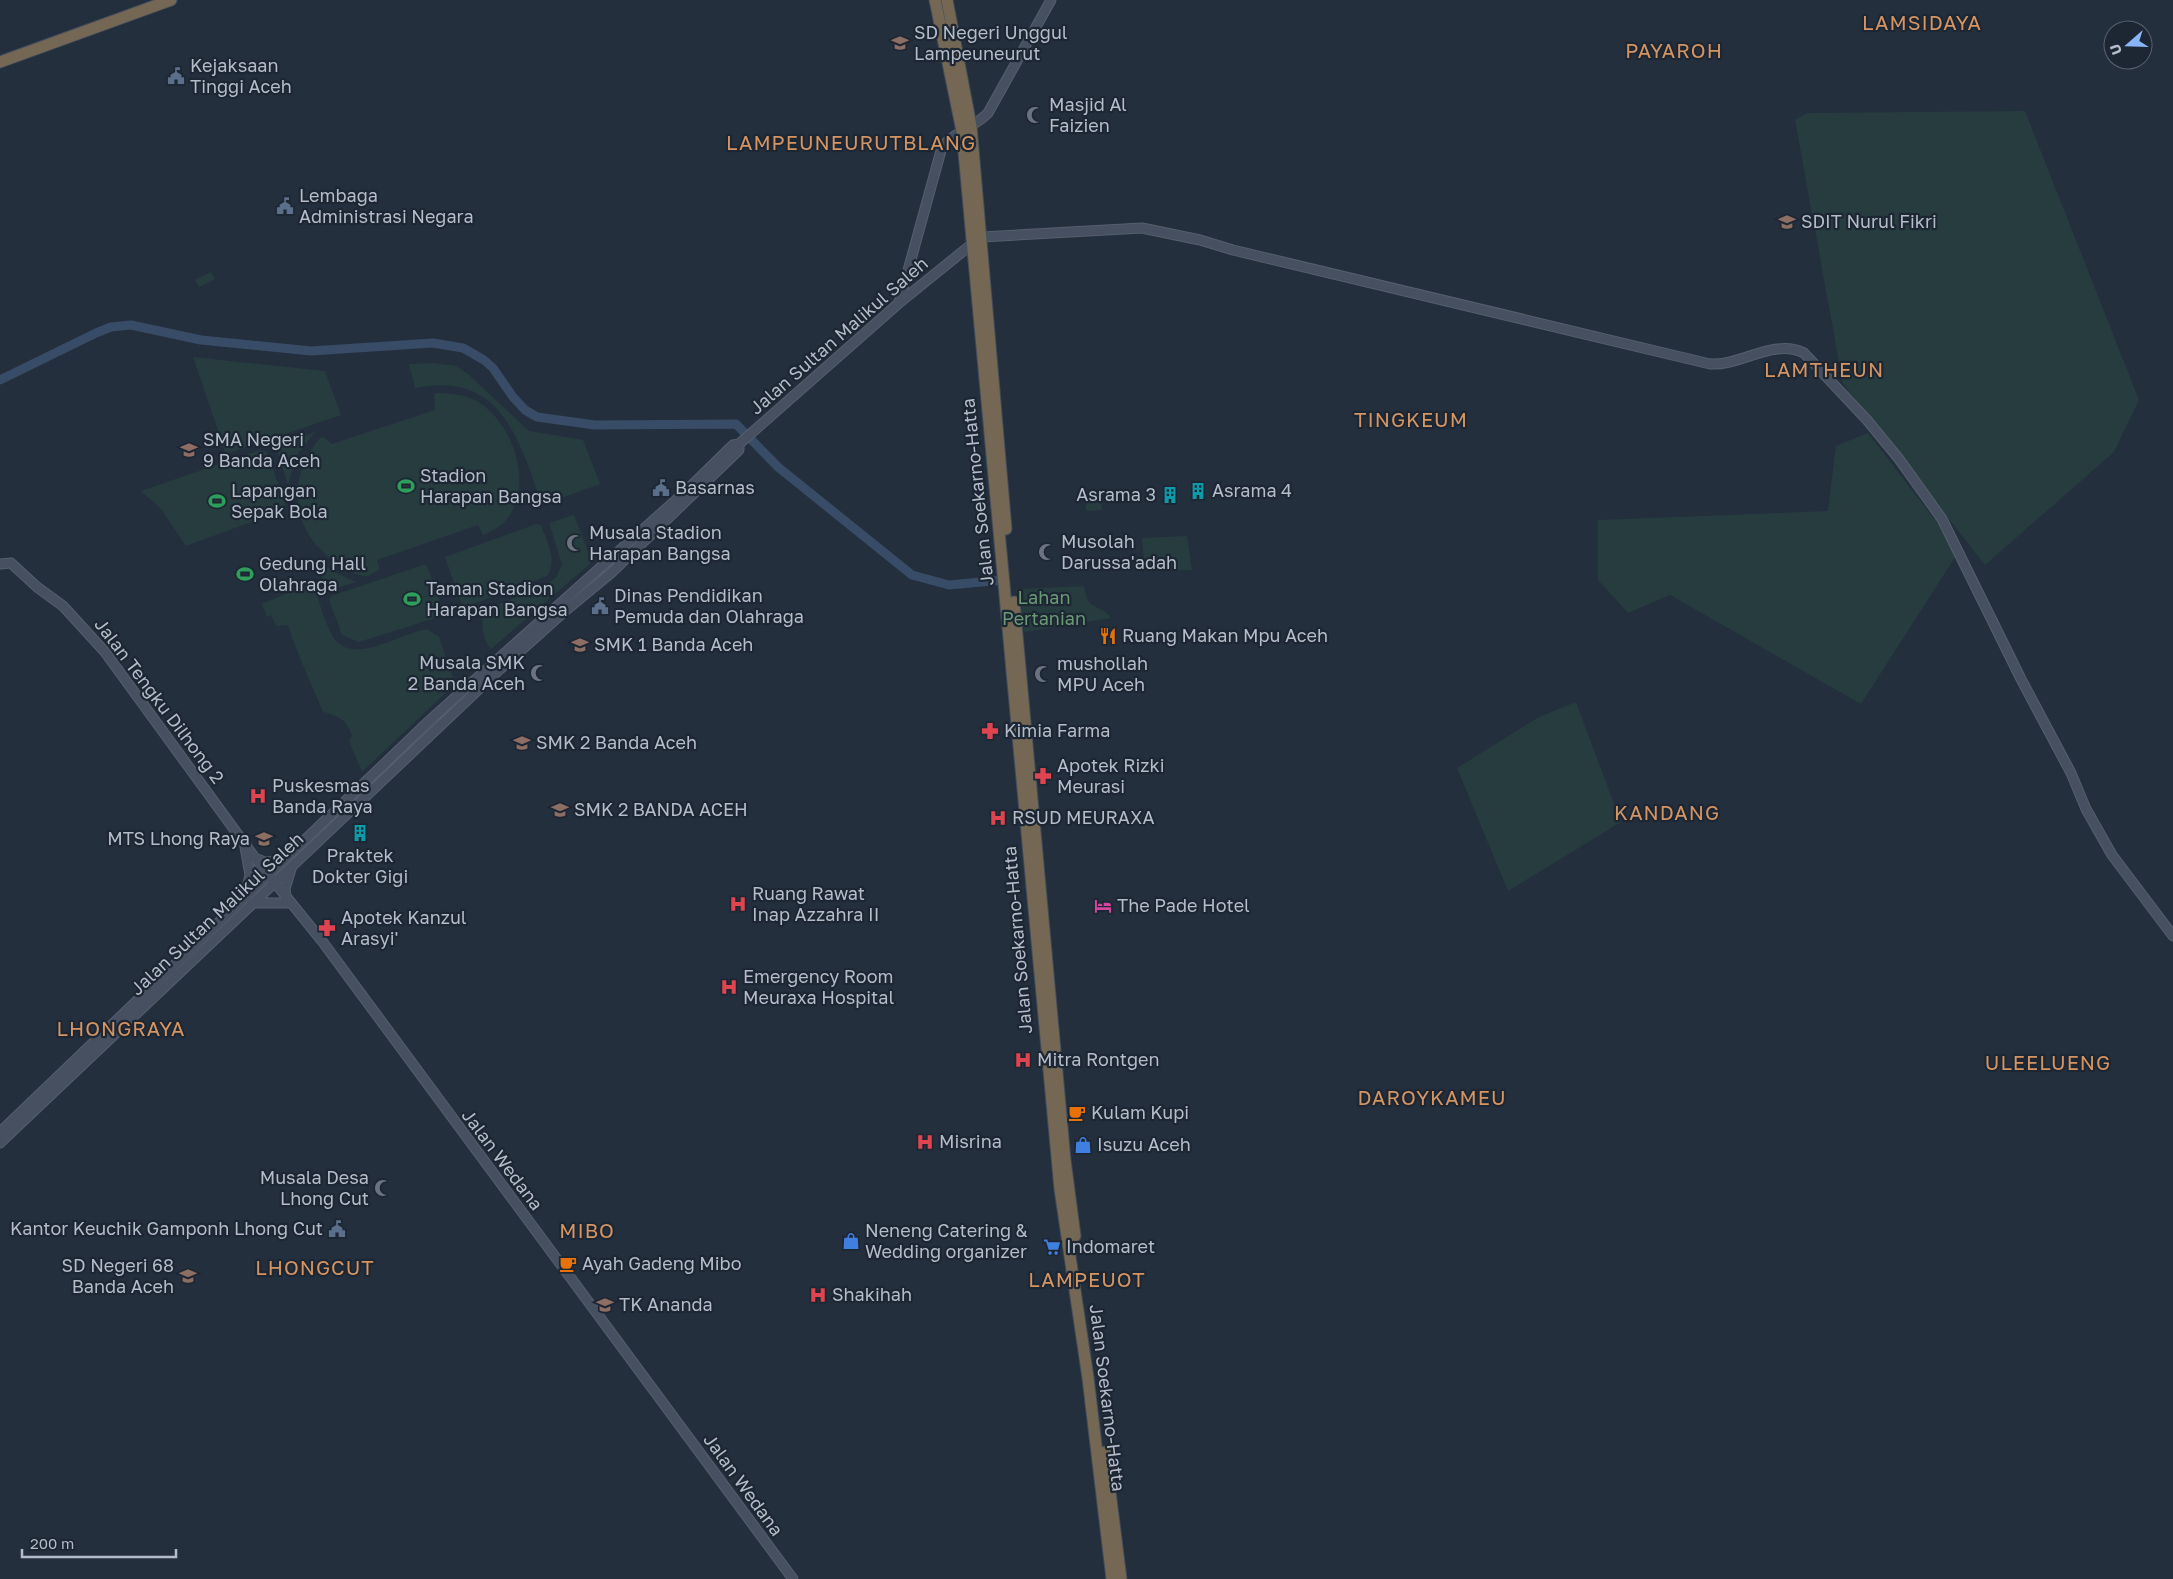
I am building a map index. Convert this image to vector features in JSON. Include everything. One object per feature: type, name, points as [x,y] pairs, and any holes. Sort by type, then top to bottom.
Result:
[{"type":"highway","points":[[0,62],[152,0]]},
{"type":"highway","points":[[0,54],[76,32],[171,0]]},
{"type":"highway","name":"Jalan Soekarno-Hatta","points":[[935,0],[966,128],[972,244],[983,321],[1056,1111],[1060,1189],[1088,1378],[1112,1579]]},
{"type":"highway","name":"Jalan Soekarno-Hatta","points":[[947,0],[982,237],[983,321]]},
{"type":"highway","name":"Jalan Soekarno-Hatta","points":[[1056,1111],[1066,1171],[1121,1579]]},
{"type":"main road","points":[[899,303],[942,147],[966,128],[980,121],[988,112],[1051,0]]},
{"type":"main road","points":[[982,237],[1142,228],[1200,240],[1243,253],[1710,364],[1726,364],[1782,348],[1795,348],[1804,353],[1868,420],[1908,471],[1942,519],[2094,822],[2115,859],[2173,936]]},
{"type":"main road","name":"Jalan Sultan Malikul Saleh","points":[[0,1143],[270,878],[282,861],[437,727],[633,537],[733,445],[740,443],[899,303],[972,244]]},
{"type":"main road","name":"Jalan Sultan Malikul Saleh","points":[[270,878],[292,865],[430,720],[561,608],[611,573],[718,472],[739,450],[740,443]]},
{"type":"main road","points":[[633,537],[640,545]]},
{"type":"main road","name":"Jalan Tengku Dilhong 2","points":[[0,564],[9,563],[13,565],[36,587],[63,606],[81,624],[145,706],[270,878]]},
{"type":"main road","points":[[430,720],[437,727]]},
{"type":"main road","points":[[243,842],[250,875],[248,900],[289,900],[285,889],[292,865]]},
{"type":"main road","points":[[255,858],[265,862],[282,861]]},
{"type":"main road","name":"Jalan Wedana","points":[[270,878],[289,900],[793,1579]]},
{"type":"main road","name":"Jalan Sultan Malikul Saleh","points":[[0,1132],[248,900]]},
{"type":"green space","points":[[2025,111],[2139,400],[2114,452],[1985,565],[1843,384],[1795,120],[1807,113]]},
{"type":"green space","points":[[211,272],[215,279],[199,287],[195,280]]},
{"type":"green space","points":[[193,357],[325,371],[341,415],[226,454]]},
{"type":"green space","points":[[434,363],[456,366],[468,374],[529,431],[583,440],[600,484],[542,505],[515,435],[502,415],[487,400],[468,390],[444,385],[415,388],[409,364]]},
{"type":"green space","name":"Stadion Harapan Bangsa","points":[[436,393],[447,393],[470,398],[480,403],[495,416],[515,452],[519,472],[519,492],[513,510],[501,525],[483,535],[478,525],[377,560],[380,569],[368,576],[351,572],[322,551],[310,537],[302,521],[298,505],[298,488],[301,471],[309,454],[320,438],[323,437],[332,444],[435,410],[434,395]]},
{"type":"green space","points":[[315,432],[296,456],[288,485],[276,446]]},
{"type":"green space","points":[[1868,433],[1959,551],[1861,704],[1670,595],[1628,613],[1598,580],[1598,520],[1828,511],[1836,446]]},
{"type":"green space","name":"Lapangan Sepak Bola","points":[[260,450],[267,452],[287,509],[186,546],[161,509],[141,491]]},
{"type":"green space","points":[[1101,500],[1102,510],[1086,511],[1086,502]]},
{"type":"green space","points":[[574,515],[592,562],[491,649],[486,640],[482,624],[484,613],[487,609],[547,585],[556,577],[562,564],[549,523]]},
{"type":"green space","points":[[536,524],[541,525],[552,557],[552,564],[547,576],[463,608],[445,557]]},
{"type":"green space","points":[[1187,536],[1192,570],[1145,571],[1142,538]]},
{"type":"green space","points":[[316,560],[336,573],[356,582],[327,591]]},
{"type":"green space","points":[[426,564],[445,615],[359,642],[342,635],[329,600],[331,596]]},
{"type":"green space","points":[[313,582],[324,618],[333,637],[341,645],[352,649],[364,649],[427,629],[439,637],[455,684],[362,772],[349,741],[352,736],[350,730],[341,719],[323,712],[288,625],[276,626],[271,615],[267,617],[262,604]]},
{"type":"green space","name":"Lahan Pertanian","points":[[1084,586],[1088,601],[1103,610],[1111,618],[1024,632],[1016,589]]},
{"type":"green space","points":[[1576,702],[1621,822],[1508,891],[1457,768],[1537,718]]},
{"type":"waterway","points":[[0,380],[96,333],[111,327],[131,325],[201,340],[311,351],[433,343],[463,348],[484,360],[493,368],[513,397],[525,410],[537,417],[595,425],[736,424],[778,467],[912,575],[949,585],[1003,580]]},
{"type":"place","name":"SD Negeri Unggul Lampeuneurut","points":[[900,43]]},
{"type":"place","name":"Kejaksaan Tinggi Aceh","points":[[176,76]]},
{"type":"place","name":"Masjid Al Faizien","points":[[1035,115]]},
{"type":"place","name":"Lembaga Administrasi Negara","points":[[285,206]]},
{"type":"place","name":"SDIT Nurul Fikri","points":[[1787,222]]},
{"type":"place","name":"SMA Negeri 9 Banda Aceh","points":[[189,450]]},
{"type":"place","name":"Stadion Harapan Bangsa","points":[[406,486]]},
{"type":"place","name":"Basarnas","points":[[661,488]]},
{"type":"place","name":"Asrama 4","points":[[1198,491]]},
{"type":"place","name":"Asrama 3","points":[[1170,495]]},
{"type":"place","name":"Lapangan Sepak Bola","points":[[217,501]]},
{"type":"place","name":"Musala Stadion Harapan Bangsa","points":[[575,543]]},
{"type":"place","name":"Musolah Darussa'adah","points":[[1047,552]]},
{"type":"place","name":"Gedung Hall Olahraga","points":[[245,574]]},
{"type":"place","name":"Taman Stadion Harapan Bangsa","points":[[412,599]]},
{"type":"place","name":"Dinas Pendidikan Pemuda dan Olahraga","points":[[600,606]]},
{"type":"place","name":"Ruang Makan Mpu Aceh","points":[[1108,636]]},
{"type":"place","name":"SMK 1 Banda Aceh","points":[[580,645]]},
{"type":"place","name":"Musala SMK 2 Banda Aceh","points":[[539,673]]},
{"type":"place","name":"mushollah MPU Aceh","points":[[1043,674]]},
{"type":"place","name":"Kimia Farma","points":[[990,731]]},
{"type":"place","name":"SMK 2 Banda Aceh","points":[[522,743]]},
{"type":"place","name":"Apotek Rizki Meurasi","points":[[1043,776]]},
{"type":"place","name":"Puskesmas Banda Raya","points":[[258,796]]},
{"type":"place","name":"SMK 2 BANDA ACEH","points":[[560,810]]},
{"type":"place","name":"RSUD MEURAXA","points":[[998,818]]},
{"type":"place","name":"Praktek Dokter Gigi","points":[[360,833]]},
{"type":"place","name":"MTS Lhong Raya","points":[[264,839]]},
{"type":"place","name":"Ruang Rawat Inap Azzahra II","points":[[738,904]]},
{"type":"place","name":"The Pade Hotel","points":[[1103,906]]},
{"type":"place","name":"Apotek Kanzul Arasyi'","points":[[327,928]]},
{"type":"place","name":"Emergency Room Meuraxa Hospital","points":[[729,987]]},
{"type":"place","name":"Mitra Rontgen","points":[[1023,1060]]},
{"type":"place","name":"Kulam Kupi","points":[[1077,1113]]},
{"type":"place","name":"Misrina","points":[[925,1142]]},
{"type":"place","name":"Isuzu Aceh","points":[[1083,1145]]},
{"type":"place","name":"Musala Desa Lhong Cut","points":[[383,1188]]},
{"type":"place","name":"Kantor Keuchik Gamponh Lhong Cut","points":[[337,1229]]},
{"type":"place","name":"Neneng Catering & Wedding organizer","points":[[851,1241]]},
{"type":"place","name":"Indomaret","points":[[1052,1247]]},
{"type":"place","name":"Ayah Gadeng Mibo","points":[[568,1264]]},
{"type":"place","name":"SD Negeri 68 Banda Aceh","points":[[188,1276]]},
{"type":"place","name":"Shakihah","points":[[818,1295]]},
{"type":"place","name":"TK Ananda","points":[[605,1305]]},
{"type":"district","name":"LAMSIDAYA","points":[[1922,23]]},
{"type":"district","name":"PAYAROH","points":[[1674,51]]},
{"type":"district","name":"LAMPEUNEURUTBLANG","points":[[851,143]]},
{"type":"district","name":"LAMTHEUN","points":[[1824,370]]},
{"type":"district","name":"TINGKEUM","points":[[1411,420]]},
{"type":"district","name":"KANDANG","points":[[1667,813]]},
{"type":"district","name":"LHONGRAYA","points":[[121,1029]]},
{"type":"district","name":"ULEELUENG","points":[[2048,1063]]},
{"type":"district","name":"DAROYKAMEU","points":[[1432,1098]]},
{"type":"district","name":"MIBO","points":[[587,1231]]},
{"type":"district","name":"LHONGCUT","points":[[315,1268]]},
{"type":"district","name":"LAMPEUOT","points":[[1087,1280]]}]
